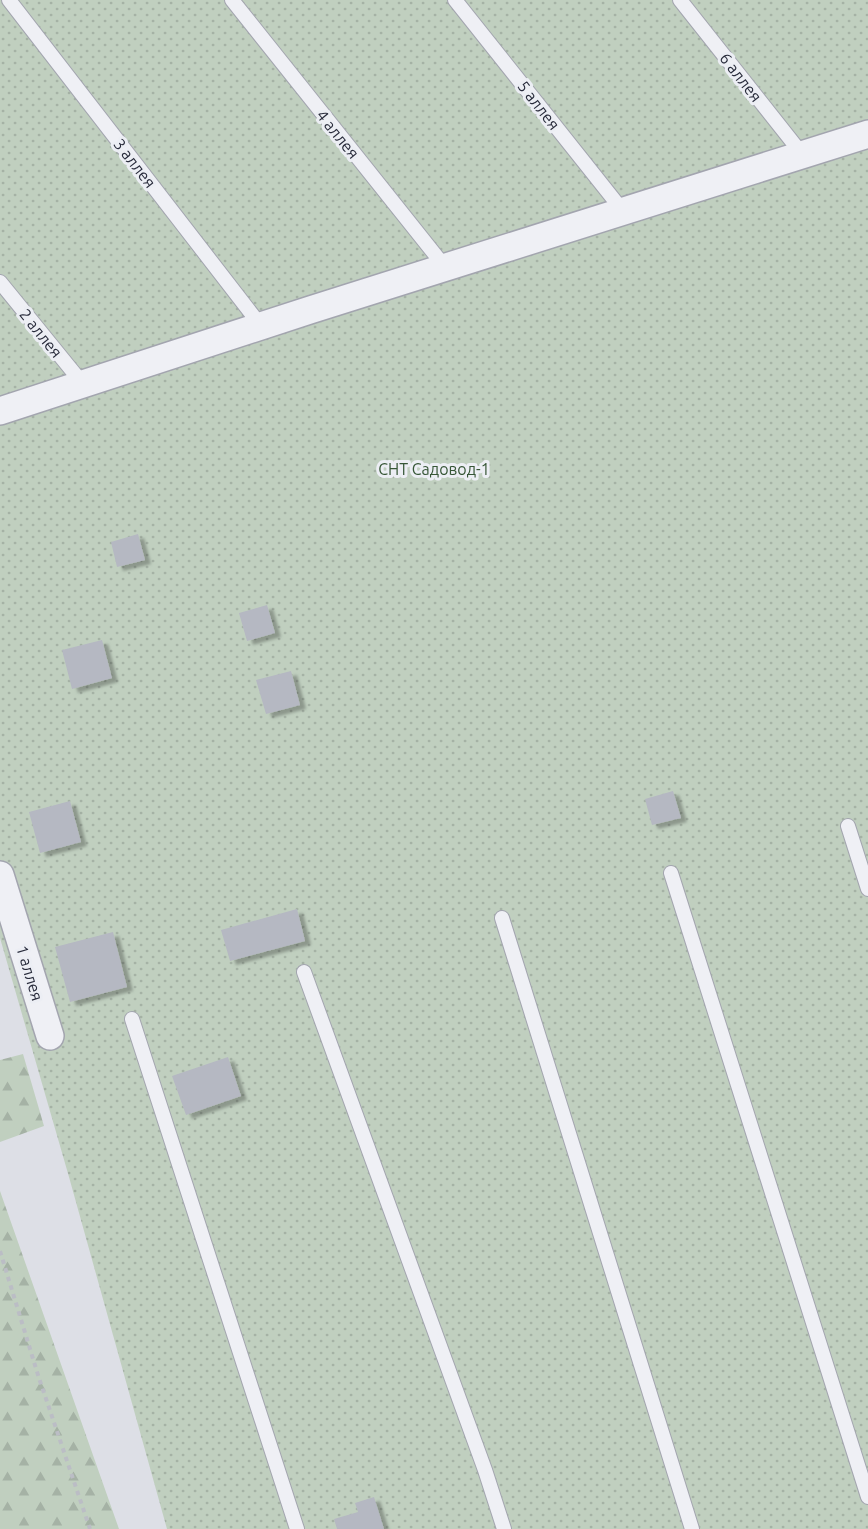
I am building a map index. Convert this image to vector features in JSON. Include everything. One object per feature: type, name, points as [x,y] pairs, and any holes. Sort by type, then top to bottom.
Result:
[{"type":"street","points":[[0,411],[445,267],[868,134]]},
{"type":"street","name":"1 аллея","points":[[0,875],[50,1036]]},
{"type":"lane","name":"3 аллея","points":[[9,0],[261,326]]},
{"type":"lane","name":"4 аллея","points":[[232,0],[445,267]]},
{"type":"lane","name":"5 аллея","points":[[455,0],[623,211]]},
{"type":"lane","name":"6 аллея","points":[[680,0],[802,154]]},
{"type":"lane","name":"2 аллея","points":[[0,282],[83,384]]},
{"type":"lane","points":[[849,826],[868,889]]},
{"type":"lane","points":[[671,873],[868,1497]]},
{"type":"lane","points":[[502,918],[692,1529]]},
{"type":"lane","points":[[304,972],[485,1470],[504,1529]]},
{"type":"lane","points":[[132,1019],[297,1529]]},
{"type":"path","points":[[0,1251],[38,1375],[90,1529]]},
{"type":"green space","name":"СНТ Садовод-1","points":[[0,0],[868,0],[868,1529],[167,1529],[0,938]]},
{"type":"green space","points":[[23,1054],[44,1126],[0,1142],[0,1060]]},
{"type":"green space","points":[[0,1191],[119,1529],[0,1529]]},
{"type":"building","points":[[138,534],[145,560],[117,567],[111,542]]},
{"type":"building","points":[[267,605],[275,633],[247,641],[239,613]]},
{"type":"building","points":[[102,640],[112,678],[72,689],[62,650]]},
{"type":"building","points":[[291,671],[300,705],[266,714],[256,680]]},
{"type":"building","points":[[673,791],[681,818],[652,825],[645,799]]},
{"type":"building","points":[[70,801],[81,842],[40,853],[29,812]]},
{"type":"building","points":[[297,909],[305,941],[230,961],[221,930]]},
{"type":"building","points":[[113,932],[127,987],[70,1002],[55,947]]},
{"type":"building","points":[[228,1057],[241,1096],[186,1115],[172,1076]]},
{"type":"building","points":[[374,1497],[384,1529],[337,1529],[334,1519],[358,1512],[355,1503]]}]
